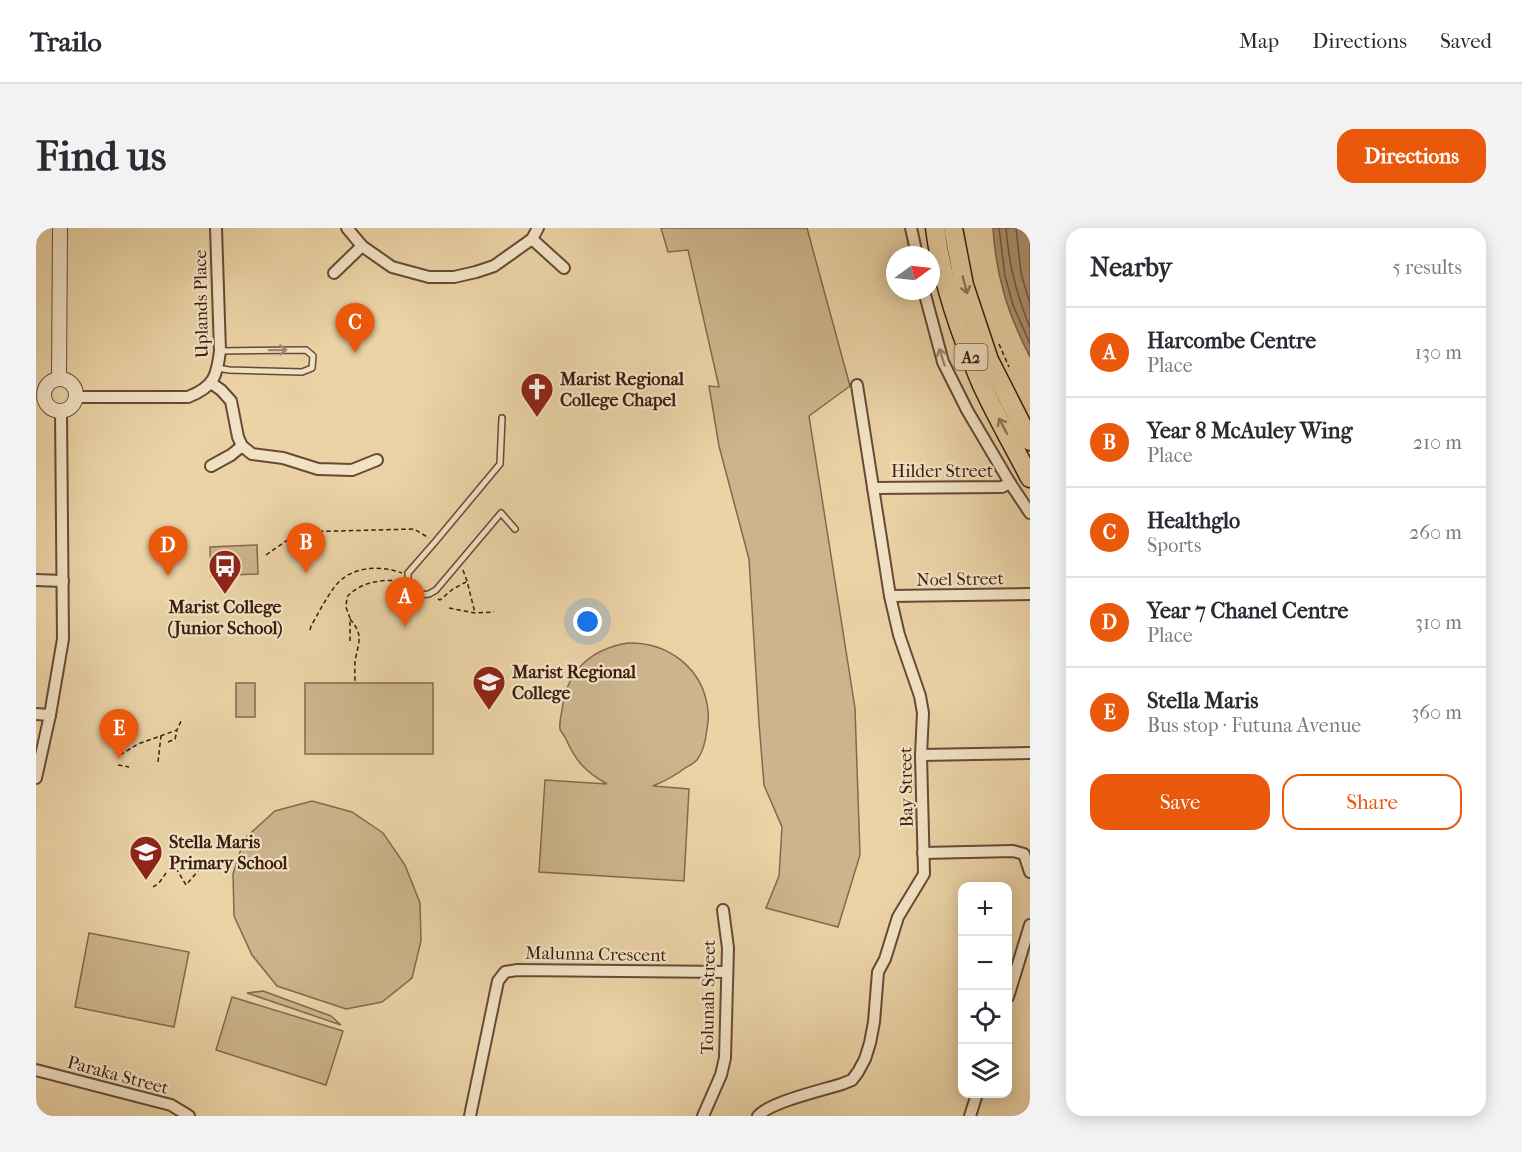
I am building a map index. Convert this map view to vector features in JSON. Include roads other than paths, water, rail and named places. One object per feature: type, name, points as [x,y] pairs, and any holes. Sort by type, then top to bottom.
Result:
[{"type":"highway","name":"A2","points":[[935,228],[940,263],[958,324],[982,384],[1030,478]]},
{"type":"highway","name":"A2","points":[[953,228],[964,285],[989,360],[1030,441]]},
{"type":"street","points":[[59,379],[60,228]]},
{"type":"street","name":"Uplands Place","points":[[76,397],[188,397],[201,392],[211,383],[218,368],[220,351],[216,228]]},
{"type":"street","points":[[347,228],[362,246],[392,267],[429,277],[454,277],[494,266],[532,239],[538,228]]},
{"type":"street","points":[[911,228],[915,246]]},
{"type":"street","points":[[532,239],[564,268]]},
{"type":"street","points":[[334,273],[362,246]]},
{"type":"street","points":[[926,300],[943,362],[967,410],[1030,513]]},
{"type":"street","points":[[59,379],[72,384],[76,397],[69,408],[61,411],[47,404],[40,395],[54,380],[59,379]]},
{"type":"street","points":[[211,383],[231,401],[238,437],[242,446],[252,454],[283,458],[318,469],[352,470],[377,460]]},
{"type":"street","name":"Bay Street","points":[[758,1116],[772,1106],[852,1080],[858,1072],[870,1043],[878,972],[885,959],[898,917],[924,874],[921,755],[923,713],[920,696],[899,635],[890,596],[857,385]]},
{"type":"street","points":[[36,778],[63,639],[61,411]]},
{"type":"street","points":[[211,466],[242,446]]},
{"type":"street","name":"Hilder Street","points":[[873,488],[1002,487],[1010,483]]},
{"type":"street","points":[[36,580],[63,581]]},
{"type":"street","name":"Noel Street","points":[[890,596],[1030,594]]},
{"type":"street","points":[[36,714],[50,715]]},
{"type":"street","points":[[921,755],[1030,753]]},
{"type":"street","points":[[923,853],[1013,851],[1023,854],[1030,872]]},
{"type":"street","name":"Tolunah Street","points":[[703,1116],[721,1075],[725,1058],[728,948],[723,910]]},
{"type":"street","points":[[1010,990],[1028,941],[1030,925]]},
{"type":"street","name":"Malunna Crescent","points":[[470,1116],[498,981],[506,972],[518,970],[727,972]]},
{"type":"street","name":"Paraka Street","points":[[36,1070],[171,1106],[189,1116]]},
{"type":"street","points":[[970,1116],[976,1098]]},
{"type":"lane","points":[[218,368],[302,372],[312,368],[313,356],[306,350],[220,351]]},
{"type":"lane","points":[[502,418],[500,464],[408,573],[412,590],[420,595],[436,590],[501,513],[515,529]]},
{"type":"water","points":[[993,228],[1030,228],[1030,357],[1015,326],[1004,295]]},
{"type":"place","name":"Healthglo","points":[[355,353]]},
{"type":"place","name":"Marist Regional College Chapel","points":[[537,418]]},
{"type":"place","name":"Year 8 McAuley Wing","points":[[306,573]]},
{"type":"place","name":"Year 7 Chanel Centre","points":[[168,576]]},
{"type":"place","name":"Marist College (Junior School)","points":[[225,595]]},
{"type":"place","name":"Harcombe Centre","points":[[405,627]]},
{"type":"place","name":"Marist Regional College","points":[[489,711]]},
{"type":"place","name":"Stella Maris","points":[[119,759]]},
{"type":"place","name":"Stella Maris Primary School","points":[[146,881]]}]
